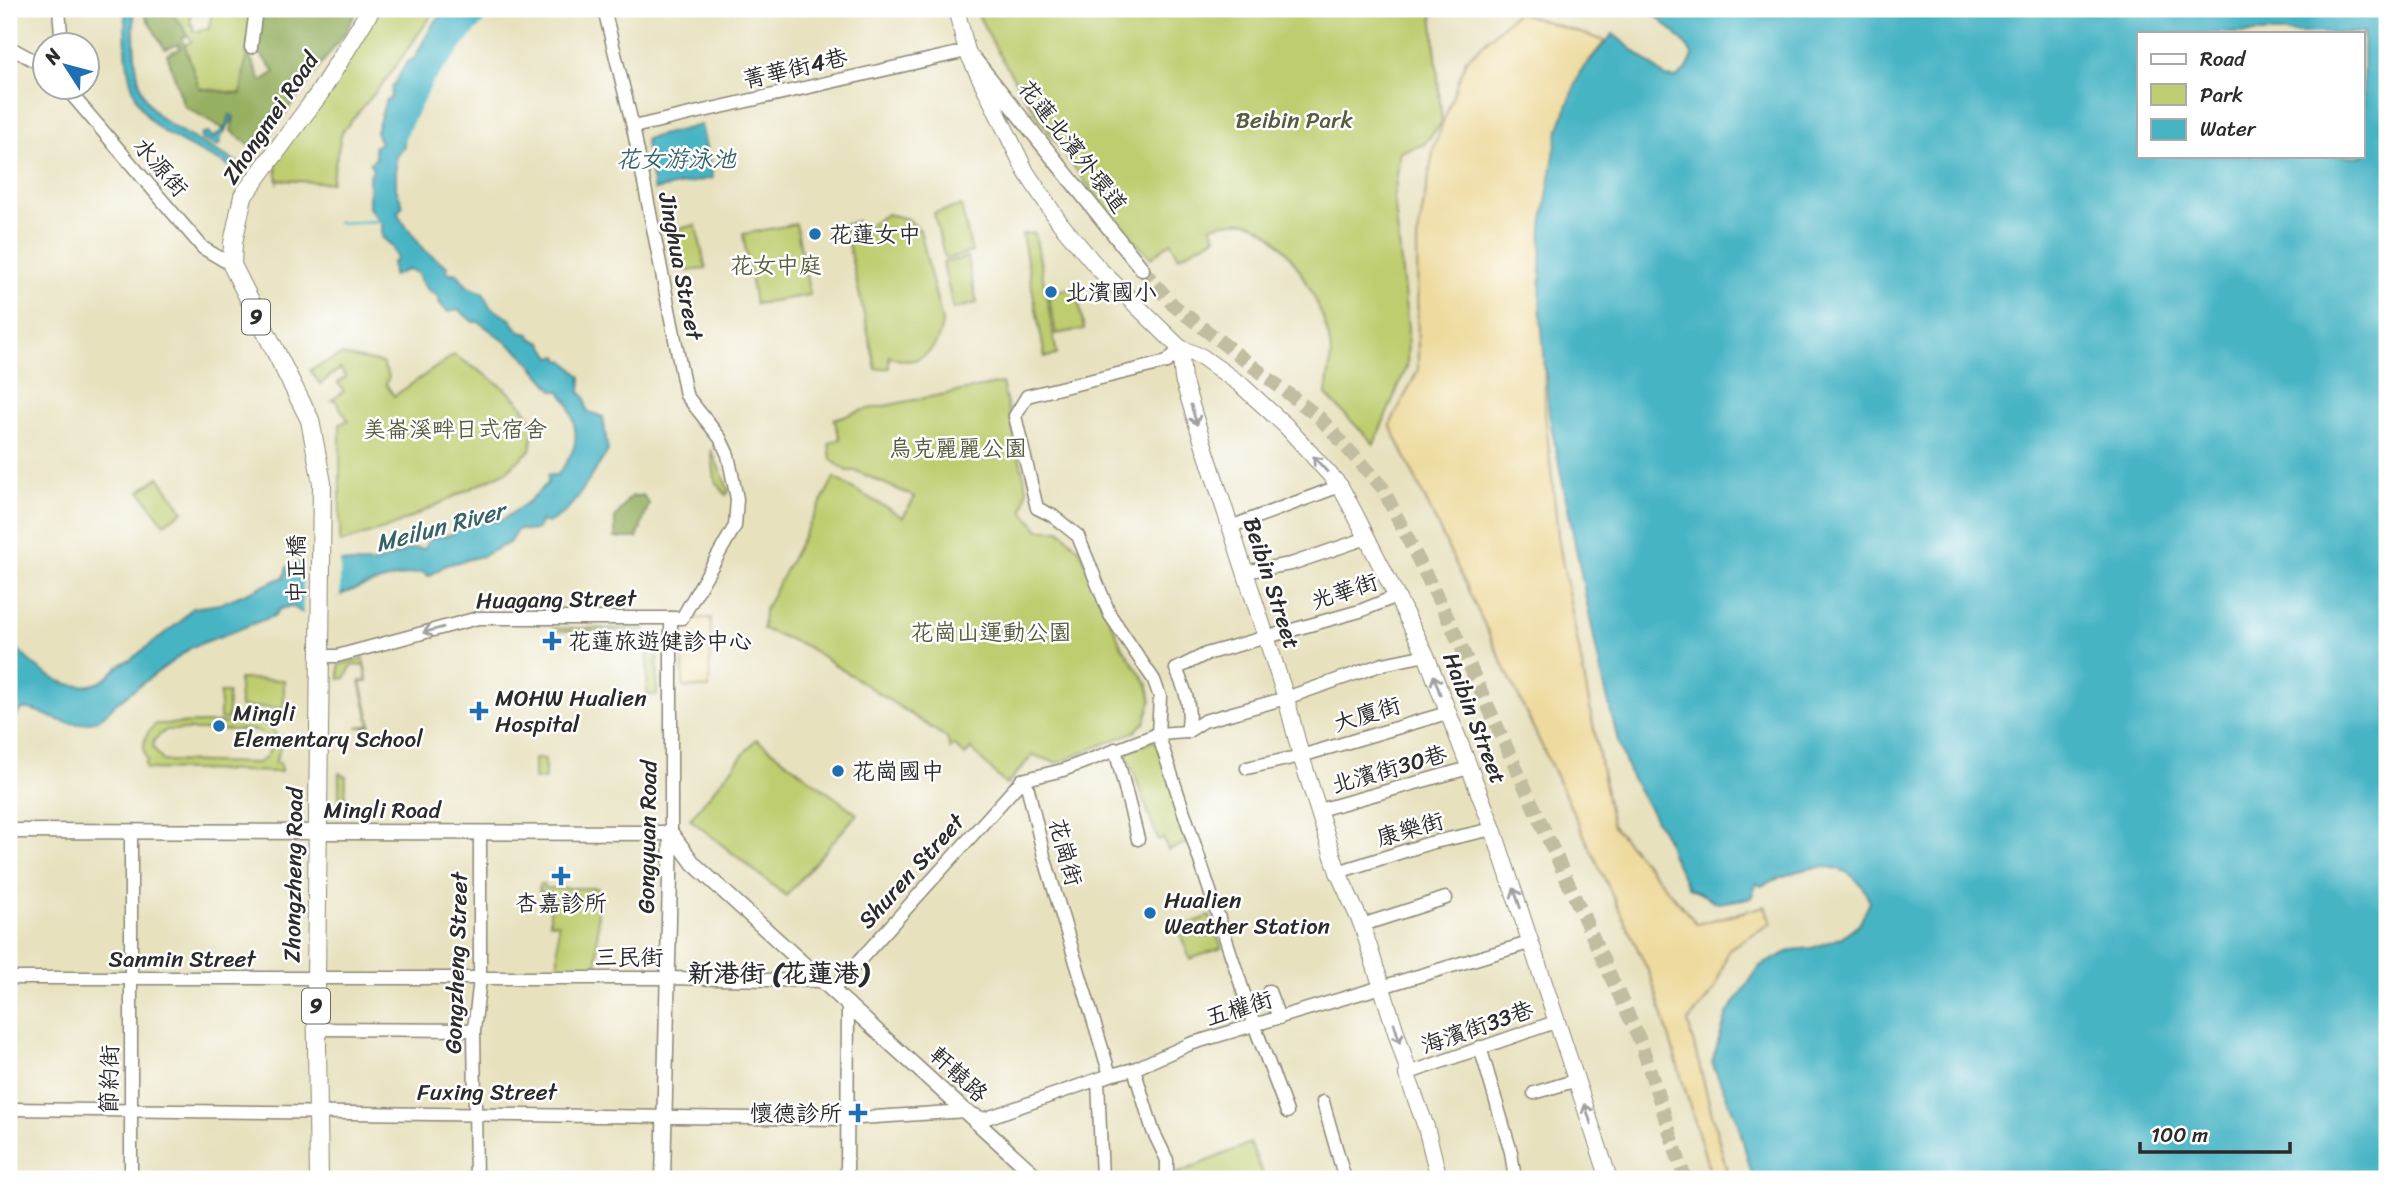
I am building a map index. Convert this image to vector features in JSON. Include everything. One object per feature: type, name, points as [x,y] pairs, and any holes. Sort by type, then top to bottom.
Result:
[{"type":"main road","name":"Zhongmei Road","points":[[232,265],[238,211],[243,196],[319,94],[372,9]]},
{"type":"main road","points":[[956,9],[967,51],[1026,173],[1060,223],[1098,268],[1180,348]]},
{"type":"main road","name":"中正橋","points":[[232,265],[310,420],[321,483],[320,656]]},
{"type":"main road","name":"Haibin Street","points":[[1180,348],[1202,357],[1240,384],[1286,426],[1340,486],[1367,538],[1426,655],[1493,829],[1609,1179]]},
{"type":"main road","name":"Beibin Street","points":[[1180,348],[1183,379],[1286,698],[1301,756],[1338,872],[1362,925],[1383,986],[1439,1179]]},
{"type":"main road","name":"Zhongzheng Road","points":[[319,1179],[316,980],[320,656]]},
{"type":"street","points":[[59,9],[61,32]]},
{"type":"street","points":[[251,47],[256,9]]},
{"type":"street","name":"Jinghua Street","points":[[604,9],[633,127],[686,395],[720,438],[734,477],[737,499],[735,526],[682,618],[671,618]]},
{"type":"street","points":[[9,47],[32,60]]},
{"type":"street","name":"菁華街4巷","points":[[633,127],[967,51]]},
{"type":"street","name":"花蓮北濱外環道","points":[[967,51],[1142,269]]},
{"type":"street","name":"水源街","points":[[78,102],[203,248],[232,265]]},
{"type":"street","points":[[1180,348],[1167,362],[1027,396],[1015,416],[1037,508],[1053,516],[1078,536],[1111,615],[1154,680],[1160,697],[1158,734],[1255,1027],[1287,1112]]},
{"type":"street","points":[[1230,527],[1340,486]]},
{"type":"street","points":[[1244,572],[1291,564],[1367,538]]},
{"type":"street","name":"光華街","points":[[1187,732],[1191,715],[1187,694],[1176,669],[1196,658],[1360,611],[1396,596]]},
{"type":"street","name":"Huagang Street","points":[[320,656],[337,656],[478,618],[671,618]]},
{"type":"street","name":"Gongyuan Road","points":[[663,1179],[671,833],[671,618]]},
{"type":"street","points":[[1022,780],[1063,770],[1158,734],[1187,732],[1204,721],[1286,698],[1383,664],[1426,655]]},
{"type":"street","name":"大廈街","points":[[1247,768],[1301,756],[1447,713]]},
{"type":"street","points":[[1115,749],[1138,839]]},
{"type":"street","name":"北濱街30巷","points":[[1319,810],[1469,768]]},
{"type":"street","name":"Shuren Street","points":[[826,986],[1022,780]]},
{"type":"street","name":"花崗街","points":[[1022,780],[1028,789],[1104,1078]]},
{"type":"street","name":"康樂街","points":[[1338,872],[1430,843],[1493,829]]},
{"type":"street","name":"Mingli Road","points":[[9,831],[671,833]]},
{"type":"street","name":"節約街","points":[[131,833],[131,1179]]},
{"type":"street","name":"Gongzheng Street","points":[[476,1179],[474,1030],[480,979],[480,833]]},
{"type":"street","name":"軒轅路","points":[[671,833],[694,864],[1039,1179]]},
{"type":"street","points":[[1362,925],[1446,898]]},
{"type":"street","name":"五權街","points":[[966,1111],[984,1119],[1134,1069],[1190,1044],[1255,1027],[1529,943]]},
{"type":"street","name":"Sanmin Street","points":[[9,978],[480,979]]},
{"type":"street","name":"三民街","points":[[480,979],[667,978],[826,986]]},
{"type":"street","points":[[1269,991],[1279,1018]]},
{"type":"street","points":[[847,1179],[845,1119],[848,1003]]},
{"type":"street","name":"海濱街33巷","points":[[1409,1073],[1558,1021]]},
{"type":"street","points":[[317,1029],[474,1030]]},
{"type":"street","points":[[1480,1047],[1511,1152],[1515,1179]]},
{"type":"street","points":[[1134,1069],[1153,1131],[1167,1160],[1167,1179]]},
{"type":"street","points":[[1102,1179],[1104,1078]]},
{"type":"street","points":[[1534,1093],[1577,1080]]},
{"type":"street","points":[[1323,1102],[1345,1179]]},
{"type":"street","name":"Fuxing Street","points":[[9,1109],[664,1114],[845,1119],[966,1111]]},
{"type":"green space","points":[[141,9],[167,9],[182,25],[186,36],[182,38],[199,88],[241,94],[247,50],[261,81],[275,72],[257,50],[260,9],[358,9],[346,31],[259,149],[253,148],[231,131],[234,117],[224,129],[184,106],[167,54],[180,49],[179,44],[165,49]]},
{"type":"green space","points":[[167,9],[192,9],[190,25],[193,25],[193,31],[200,32],[201,29],[208,30],[213,9],[253,9],[241,94],[199,88],[185,45],[192,41]]},
{"type":"green space","points":[[371,9],[436,9],[388,77],[342,132],[331,183],[278,182],[274,152]]},
{"type":"green space","name":"Beibin Park","points":[[975,9],[1413,9],[1432,12],[1442,123],[1423,145],[1400,152],[1394,197],[1408,329],[1407,366],[1374,444],[1326,395],[1331,352],[1323,318],[1305,279],[1281,245],[1268,232],[1254,224],[1232,222],[1211,226],[1216,237],[1179,257],[1171,242],[1151,258],[1102,202],[1054,140],[1011,73]]},
{"type":"green space","points":[[961,206],[972,252],[945,259],[934,213]]},
{"type":"green space","points":[[887,214],[908,219],[920,230],[942,322],[937,341],[925,355],[909,361],[889,356],[889,368],[876,369],[844,225],[857,221],[861,236],[871,224]]},
{"type":"green space","name":"花女中庭","points":[[796,224],[810,295],[755,304],[743,234]]},
{"type":"green space","points":[[696,225],[706,269],[686,271],[683,258],[673,251],[669,231]]},
{"type":"green space","points":[[1035,233],[1057,355],[1045,357],[1022,234]]},
{"type":"green space","points":[[967,257],[977,303],[953,309],[943,263]]},
{"type":"green space","points":[[1076,287],[1084,329],[1056,334],[1048,293]]},
{"type":"green space","name":"美崙溪畔日式宿舍","points":[[341,355],[382,363],[389,376],[386,384],[394,396],[454,355],[489,377],[522,405],[534,429],[530,450],[507,471],[393,526],[340,543],[340,424],[348,420],[336,401],[332,400],[344,391],[338,383],[346,377],[340,369],[320,384],[310,370]]},
{"type":"green space","name":"花崗山運動公園","points":[[1002,383],[1027,489],[1023,511],[1039,530],[1060,530],[1080,550],[1121,645],[1148,685],[1151,701],[1145,722],[1134,732],[1057,763],[1033,755],[1006,785],[971,749],[965,755],[954,745],[950,749],[947,738],[806,646],[763,629],[764,611],[834,478],[903,517],[915,497],[856,471],[847,471],[831,460],[829,443],[840,439],[834,419],[863,410]]},
{"type":"green space","points":[[711,449],[729,491],[726,495],[715,480]]},
{"type":"green space","points":[[159,477],[183,511],[164,524],[140,491]]},
{"type":"green space","points":[[643,495],[649,504],[637,538],[615,538],[615,518],[630,497]]},
{"type":"green space","points":[[554,628],[645,628],[646,631],[554,631]]},
{"type":"green space","points":[[648,638],[658,638],[657,695],[648,695],[647,691]]},
{"type":"green space","points":[[363,658],[368,682],[361,682],[371,725],[357,727],[370,725],[360,681],[367,681],[364,666],[352,665],[345,678],[339,679],[339,665]]},
{"type":"green space","points":[[239,679],[284,680],[284,708],[240,707]]},
{"type":"green space","points":[[220,693],[228,693],[228,719],[220,719]]},
{"type":"green space","points":[[261,722],[269,725],[282,743],[275,763],[280,763],[281,772],[146,769],[145,763],[148,761],[144,741],[156,724]],"holes":[[[166,730],[256,730],[266,737],[270,746],[267,755],[258,763],[163,761],[153,747],[154,740]]]},
{"type":"green space","points":[[756,739],[857,814],[786,896],[690,819]]},
{"type":"green space","points":[[1156,740],[1191,842],[1168,850],[1163,838],[1158,840],[1126,751]]},
{"type":"green space","points":[[534,759],[545,759],[545,779],[534,779]]},
{"type":"green space","points":[[339,773],[346,776],[345,809],[339,816]]},
{"type":"green space","points":[[540,884],[544,884],[544,888],[598,888],[597,970],[558,970],[558,923],[550,923],[550,892],[539,892]]},
{"type":"green space","points":[[1210,916],[1222,948],[1190,959],[1178,928]]},
{"type":"green space","points":[[1250,1143],[1265,1179],[1174,1179],[1174,1175]]},
{"type":"sand","points":[[1517,12],[1605,41],[1580,72],[1542,226],[1545,414],[1559,543],[1612,825],[1697,924],[1765,906],[1771,923],[1729,949],[1715,989],[1688,1022],[1729,1179],[1712,1179],[1651,977],[1390,425],[1418,370],[1417,240],[1434,147],[1466,60]]},
{"type":"sand","points":[[711,618],[709,688],[683,687],[683,619]]},
{"type":"water","points":[[125,9],[134,9],[138,76],[145,97],[155,112],[170,125],[245,167],[240,172],[169,135],[148,117],[139,104],[129,74]]},
{"type":"water","points":[[448,9],[496,9],[486,13],[480,22],[463,36],[455,34],[445,47],[437,65],[427,68],[422,87],[417,89],[407,109],[404,148],[396,155],[396,189],[403,205],[398,212],[399,216],[424,250],[448,267],[446,271],[453,274],[456,272],[468,287],[483,293],[490,307],[510,319],[520,332],[530,334],[531,338],[542,343],[551,357],[558,356],[560,361],[564,360],[581,377],[580,392],[585,397],[587,411],[603,417],[608,451],[578,497],[564,513],[548,523],[540,521],[538,529],[518,529],[509,543],[482,556],[446,565],[429,576],[422,572],[375,583],[303,613],[291,606],[280,609],[274,616],[192,647],[101,717],[86,723],[58,720],[26,709],[19,712],[9,730],[9,714],[18,700],[9,698],[9,637],[26,658],[48,675],[74,685],[100,682],[181,621],[192,608],[220,604],[284,577],[287,567],[297,563],[308,560],[378,562],[411,549],[424,549],[430,538],[449,535],[471,524],[502,520],[528,502],[548,483],[548,475],[557,475],[569,458],[575,443],[575,426],[569,405],[560,391],[554,391],[522,354],[479,322],[473,322],[459,310],[448,312],[440,304],[438,296],[423,284],[418,274],[409,269],[393,276],[392,262],[397,259],[392,246],[382,237],[382,224],[369,208],[369,177],[373,169],[370,163],[376,158],[374,147],[381,143],[376,132],[386,100],[391,98],[392,88],[407,62],[414,59],[433,24]]},
{"type":"water","points":[[1650,9],[2387,9],[2387,1179],[1753,1179],[1738,1123],[1712,1063],[1727,1014],[1760,966],[1792,950],[1812,948],[1840,938],[1860,923],[1870,902],[1861,885],[1850,874],[1823,867],[1792,873],[1761,886],[1757,883],[1751,898],[1718,903],[1688,887],[1671,854],[1667,839],[1631,777],[1619,745],[1600,668],[1549,414],[1540,306],[1542,226],[1558,131],[1580,72],[1613,34],[1666,77],[1676,78],[1687,69],[1693,56],[1684,43]]},
{"type":"water","points":[[230,115],[234,117],[221,137],[221,144],[216,146],[201,139],[202,133],[209,133],[213,138],[225,128]]},
{"type":"water","name":"花女游泳池","points":[[701,125],[713,178],[654,190],[645,139]]},
{"type":"pier","points":[[303,555],[340,557],[340,596],[303,616]]},
{"type":"waterway","name":"Meilun River","points":[[394,140],[425,78],[483,9]]},
{"type":"waterway","points":[[337,223],[383,221]]},
{"type":"tunnel","points":[[1142,269],[1173,305],[1320,418],[1382,487],[1451,625],[1641,1043],[1685,1179]]},
{"type":"place","name":"花蓮女中","points":[[815,234]]},
{"type":"place","name":"北濱國小","points":[[1051,292]]},
{"type":"place","name":"花蓮旅遊健診中心","points":[[552,641]]},
{"type":"place","name":"MOHW Hualien Hospital","points":[[479,711]]},
{"type":"place","name":"Mingli Elementary School","points":[[219,726]]},
{"type":"place","name":"花崗國中","points":[[838,771]]},
{"type":"place","name":"杏嘉診所","points":[[561,876]]},
{"type":"place","name":"Hualien Weather Station","points":[[1150,913]]},
{"type":"place","name":"懷德診所","points":[[858,1113]]},
{"type":"district","name":"新港街 (花蓮港)","points":[[778,973]]},
{"type":"park label","name":"烏克麗麗公園","points":[[958,448]]}]
